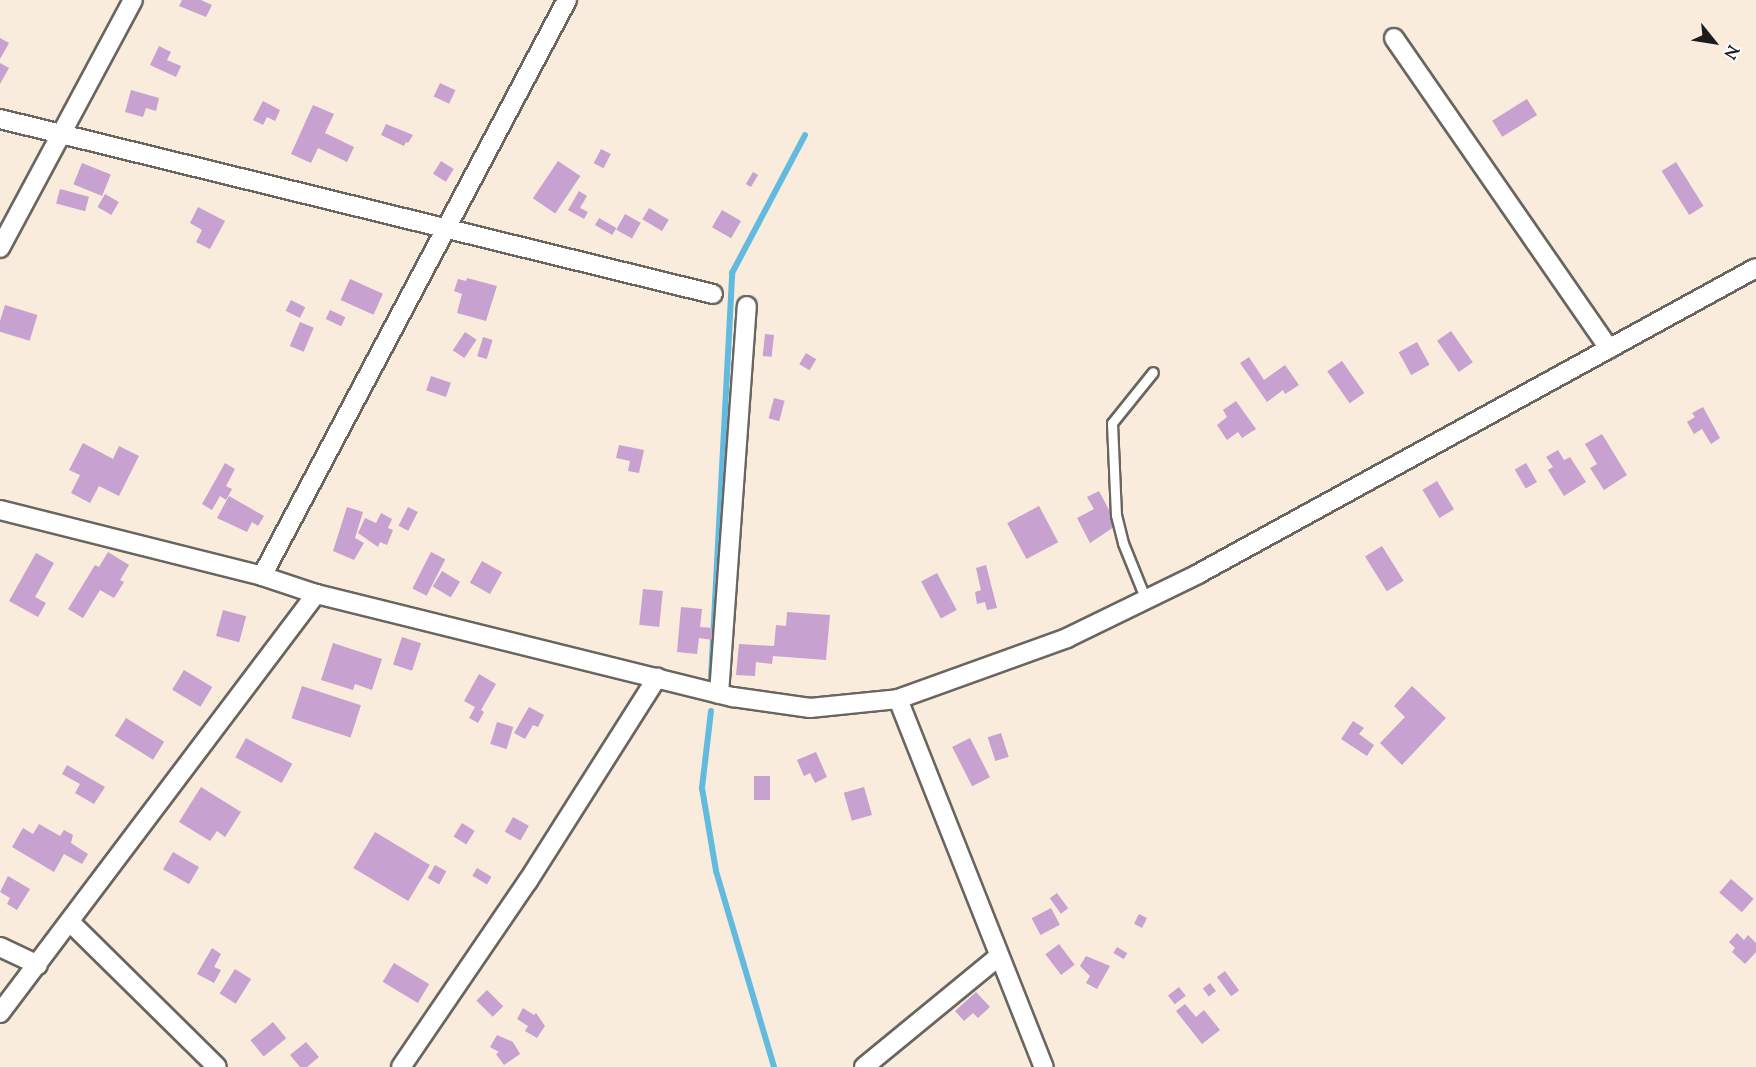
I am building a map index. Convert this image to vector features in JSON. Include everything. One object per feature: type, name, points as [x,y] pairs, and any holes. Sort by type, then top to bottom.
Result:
[{"type":"street","points":[[0,248],[134,0]]},
{"type":"street","points":[[262,576],[567,0]]},
{"type":"street","points":[[1394,38],[1609,349]]},
{"type":"street","points":[[0,119],[714,294]]},
{"type":"street","points":[[0,510],[262,576],[315,594],[718,694],[810,708],[898,699],[1067,638],[1198,574],[1756,268]]},
{"type":"street","points":[[718,694],[747,306]]},
{"type":"street","points":[[0,1013],[315,594]]},
{"type":"street","points":[[401,1067],[528,881],[657,678]]},
{"type":"street","points":[[898,699],[1044,1067]]},
{"type":"street","points":[[70,922],[217,1067]]},
{"type":"street","points":[[0,947],[38,965]]},
{"type":"street","points":[[864,1067],[999,956]]},
{"type":"lane","points":[[1146,600],[1123,543],[1116,515],[1112,423],[1153,372]]},
{"type":"building","points":[[182,0],[201,0],[212,5],[206,17],[179,6]]},
{"type":"building","points":[[0,38],[9,43],[0,59]]},
{"type":"building","points":[[159,46],[171,52],[167,60],[181,66],[176,77],[150,65]]},
{"type":"building","points":[[0,63],[9,68],[0,84]]},
{"type":"building","points":[[440,83],[455,90],[449,104],[434,97]]},
{"type":"building","points":[[131,90],[159,98],[156,111],[146,108],[143,117],[125,112]]},
{"type":"building","points":[[1527,99],[1537,115],[1502,137],[1492,121]]},
{"type":"building","points":[[263,101],[280,110],[275,121],[267,117],[263,125],[253,120]]},
{"type":"building","points":[[313,105],[334,114],[325,133],[354,147],[347,162],[318,148],[311,163],[291,154]]},
{"type":"building","points":[[386,124],[413,135],[404,146],[381,135]]},
{"type":"building","points":[[601,149],[611,154],[604,168],[594,163]]},
{"type":"building","points":[[441,161],[454,169],[446,182],[433,174]]},
{"type":"building","points":[[558,161],[580,176],[555,213],[533,198]]},
{"type":"building","points":[[1676,162],[1704,206],[1689,215],[1662,171]]},
{"type":"building","points":[[82,163],[111,175],[102,196],[73,184]]},
{"type":"building","points":[[753,172],[758,175],[751,187],[746,184]]},
{"type":"building","points":[[60,189],[89,197],[85,211],[56,203]]},
{"type":"building","points":[[579,191],[587,196],[580,208],[588,212],[584,219],[568,210]]},
{"type":"building","points":[[105,194],[119,202],[111,215],[98,207]]},
{"type":"building","points":[[198,207],[225,221],[210,249],[196,242],[202,230],[190,223]]},
{"type":"building","points":[[649,208],[669,220],[662,231],[642,219]]},
{"type":"building","points":[[722,210],[741,221],[731,238],[712,227]]},
{"type":"building","points":[[625,214],[641,223],[632,238],[616,230]]},
{"type":"building","points":[[599,218],[616,228],[612,235],[595,225]]},
{"type":"building","points":[[467,278],[497,286],[486,321],[457,313],[462,294],[454,291],[458,279],[466,281]]},
{"type":"building","points":[[350,279],[383,294],[374,315],[341,300]]},
{"type":"building","points":[[291,300],[305,307],[300,318],[286,311]]},
{"type":"building","points":[[5,305],[38,315],[30,341],[0,332],[0,321]]},
{"type":"building","points":[[330,310],[345,317],[341,326],[326,319]]},
{"type":"building","points":[[300,322],[314,328],[304,352],[290,346]]},
{"type":"building","points":[[1451,331],[1473,362],[1459,372],[1437,341]]},
{"type":"building","points":[[465,332],[477,340],[464,358],[453,350]]},
{"type":"building","points":[[765,334],[774,335],[772,357],[763,356]]},
{"type":"building","points":[[483,337],[493,340],[487,359],[477,356]]},
{"type":"building","points":[[1417,342],[1430,365],[1411,375],[1399,352]]},
{"type":"building","points":[[806,353],[816,359],[810,370],[799,364]]},
{"type":"building","points":[[1249,357],[1264,380],[1285,365],[1299,385],[1285,394],[1283,390],[1267,402],[1240,363]]},
{"type":"building","points":[[1342,361],[1364,393],[1350,403],[1327,371]]},
{"type":"building","points":[[431,376],[451,383],[446,397],[426,390]]},
{"type":"building","points":[[774,398],[785,401],[779,421],[769,418]]},
{"type":"building","points":[[1236,401],[1256,429],[1242,438],[1238,432],[1227,440],[1217,425],[1227,417],[1223,410]]},
{"type":"building","points":[[1703,407],[1720,438],[1711,444],[1702,429],[1694,434],[1687,422],[1695,417],[1692,413]]},
{"type":"building","points":[[1602,434],[1627,475],[1604,490],[1590,468],[1597,464],[1585,444]]},
{"type":"building","points":[[83,443],[113,459],[119,446],[139,456],[119,496],[99,486],[90,503],[71,493],[80,475],[69,470]]},
{"type":"building","points":[[619,445],[644,450],[639,473],[628,471],[630,461],[616,458]]},
{"type":"building","points":[[1558,450],[1564,460],[1570,457],[1586,482],[1564,496],[1548,470],[1553,467],[1546,457]]},
{"type":"building","points":[[225,463],[235,469],[226,486],[232,489],[226,500],[220,496],[212,510],[202,504]]},
{"type":"building","points":[[1526,463],[1537,482],[1526,489],[1515,470]]},
{"type":"building","points":[[1437,481],[1454,509],[1439,518],[1422,490]]},
{"type":"building","points":[[1099,491],[1117,525],[1090,543],[1077,518],[1094,509],[1087,497]]},
{"type":"building","points":[[229,496],[264,516],[258,526],[252,522],[247,532],[217,518]]},
{"type":"building","points":[[1039,506],[1058,542],[1026,559],[1007,523]]},
{"type":"building","points":[[347,507],[363,512],[355,538],[364,543],[354,560],[333,551]]},
{"type":"building","points":[[408,507],[418,512],[408,531],[398,526]]},
{"type":"building","points":[[381,513],[392,519],[388,528],[393,530],[387,545],[380,542],[378,547],[358,533],[365,518],[376,523]]},
{"type":"building","points":[[1382,546],[1404,581],[1387,591],[1365,557]]},
{"type":"building","points":[[108,552],[129,565],[120,580],[124,582],[114,598],[100,590],[83,618],[68,609],[95,565],[99,567]]},
{"type":"building","points":[[431,552],[445,559],[427,596],[412,589]]},
{"type":"building","points":[[36,553],[54,563],[35,597],[46,603],[38,617],[9,601]]},
{"type":"building","points":[[482,561],[502,572],[490,594],[470,583]]},
{"type":"building","points":[[986,565],[997,608],[987,610],[985,602],[977,604],[975,592],[981,590],[976,568]]},
{"type":"building","points":[[442,571],[460,582],[451,597],[433,586]]},
{"type":"building","points":[[937,573],[957,610],[941,619],[921,581]]},
{"type":"building","points":[[643,589],[663,591],[659,627],[639,625]]},
{"type":"building","points":[[681,607],[702,609],[700,627],[713,628],[712,640],[699,638],[697,654],[677,652]]},
{"type":"building","points":[[223,610],[246,616],[239,642],[216,636]]},
{"type":"building","points":[[787,612],[830,615],[826,660],[773,656],[772,664],[756,662],[755,676],[736,675],[739,644],[774,646],[776,625],[786,626]]},
{"type":"building","points":[[402,637],[421,643],[412,671],[393,665]]},
{"type":"building","points":[[333,643],[382,659],[372,690],[355,684],[353,690],[321,680]]},
{"type":"building","points":[[184,670],[212,687],[200,707],[172,690]]},
{"type":"building","points":[[479,674],[496,684],[481,710],[484,712],[478,723],[469,718],[475,707],[464,701]]},
{"type":"building","points":[[302,686],[361,705],[350,737],[291,718]]},
{"type":"building","points":[[1412,686],[1446,718],[1402,765],[1380,743],[1405,717],[1394,706]]},
{"type":"building","points":[[529,707],[544,715],[538,727],[533,725],[525,739],[514,733]]},
{"type":"building","points":[[126,718],[164,742],[153,760],[115,736]]},
{"type":"building","points":[[1353,721],[1364,728],[1359,734],[1374,745],[1367,756],[1341,739]]},
{"type":"building","points":[[497,722],[513,727],[507,749],[490,744]]},
{"type":"building","points":[[1001,733],[1009,757],[995,761],[988,737]]},
{"type":"building","points":[[246,738],[292,764],[282,783],[235,757]]},
{"type":"building","points":[[970,738],[990,777],[972,786],[952,747]]},
{"type":"building","points":[[816,752],[827,777],[815,783],[810,773],[804,776],[797,760]]},
{"type":"building","points":[[67,765],[105,787],[94,804],[75,793],[80,784],[62,774]]},
{"type":"building","points":[[754,776],[770,776],[770,800],[754,800]]},
{"type":"building","points":[[201,787],[241,812],[225,837],[217,831],[210,841],[179,822]]},
{"type":"building","points":[[864,787],[872,815],[852,821],[844,793]]},
{"type":"building","points":[[513,817],[529,826],[521,841],[505,832]]},
{"type":"building","points":[[462,823],[475,831],[466,845],[454,837]]},
{"type":"building","points":[[39,824],[60,836],[64,830],[73,835],[71,843],[88,854],[82,864],[64,854],[54,872],[12,847],[23,828],[33,834]]},
{"type":"building","points":[[375,832],[430,865],[408,901],[353,868]]},
{"type":"building","points":[[173,852],[199,867],[189,884],[163,869]]},
{"type":"building","points":[[435,865],[446,871],[439,884],[428,878]]},
{"type":"building","points":[[477,868],[492,877],[487,884],[472,876]]},
{"type":"building","points":[[8,876],[30,889],[17,910],[7,904],[10,898],[0,892]]},
{"type":"building","points":[[1731,879],[1754,899],[1742,912],[1719,893]]},
{"type":"building","points":[[1057,893],[1068,908],[1061,914],[1050,898]]},
{"type":"building","points":[[1051,908],[1060,925],[1040,935],[1032,918]]},
{"type":"building","points":[[1139,914],[1147,918],[1142,928],[1134,924]]},
{"type":"building","points":[[1737,933],[1744,940],[1748,935],[1756,943],[1756,952],[1745,964],[1732,952],[1735,948],[1729,942]]},
{"type":"building","points":[[1059,944],[1075,965],[1061,975],[1045,954]]},
{"type":"building","points":[[1117,947],[1127,953],[1124,959],[1113,953]]},
{"type":"building","points":[[212,948],[221,954],[214,967],[221,970],[214,983],[197,974]]},
{"type":"building","points":[[1086,956],[1110,966],[1097,989],[1086,983],[1090,976],[1080,966]]},
{"type":"building","points":[[394,963],[429,984],[418,1003],[383,982]]},
{"type":"building","points":[[235,969],[251,979],[236,1004],[220,994]]},
{"type":"building","points":[[1225,971],[1239,990],[1231,996],[1217,977]]},
{"type":"building","points":[[1210,983],[1216,991],[1209,996],[1203,988]]},
{"type":"building","points":[[1179,987],[1186,996],[1175,1004],[1168,996]]},
{"type":"building","points":[[487,990],[503,1006],[493,1017],[476,1001]]},
{"type":"building","points":[[976,992],[990,1007],[978,1018],[973,1013],[964,1021],[955,1011]]},
{"type":"building","points":[[1185,1004],[1196,1017],[1204,1010],[1220,1030],[1202,1044],[1176,1011]]},
{"type":"building","points":[[523,1008],[534,1015],[536,1013],[545,1026],[537,1038],[525,1031],[528,1026],[517,1019]]},
{"type":"building","points":[[273,1022],[286,1038],[264,1057],[250,1040]]},
{"type":"building","points":[[497,1035],[513,1042],[520,1054],[504,1065],[496,1054],[499,1052],[490,1047]]},
{"type":"building","points":[[306,1042],[319,1057],[307,1067],[300,1067],[290,1055]]},
{"type":"waterway","points":[[711,678],[732,273],[805,135]]},
{"type":"waterway","points":[[711,711],[702,788],[716,871],[774,1067]]}]
